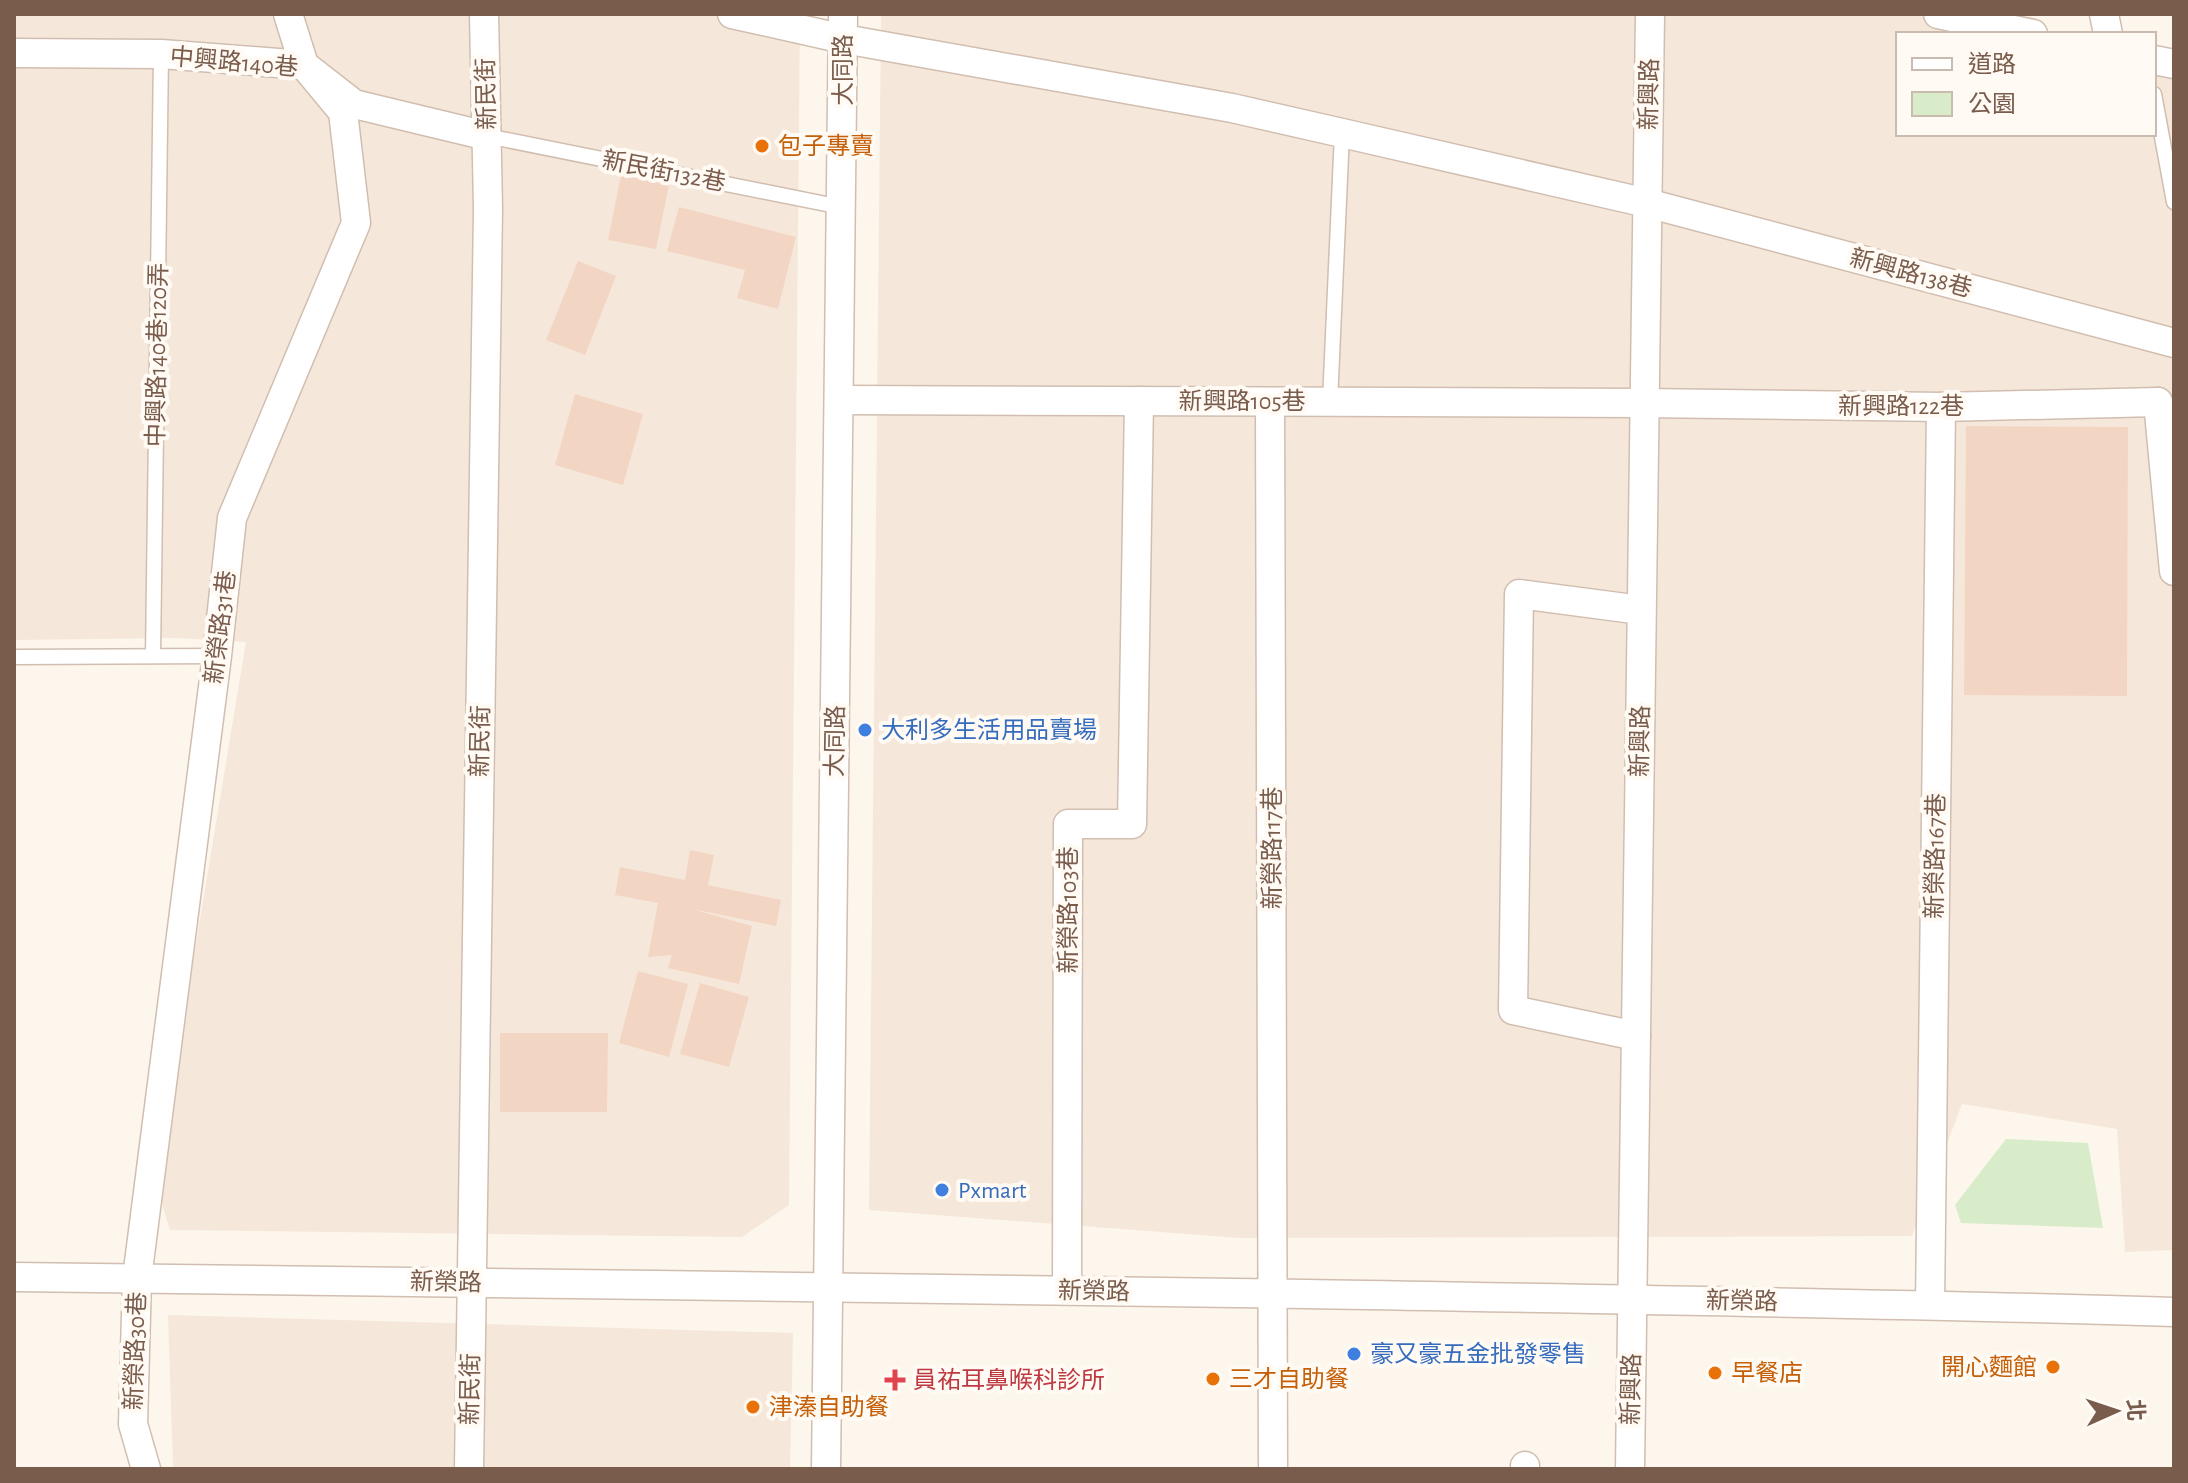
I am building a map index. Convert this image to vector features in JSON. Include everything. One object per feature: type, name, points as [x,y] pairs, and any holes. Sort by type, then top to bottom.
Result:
[{"type":"street","name":"新榮路31巷","points":[[137,1278],[232,518],[356,223],[343,112],[304,65],[288,14]]},
{"type":"street","name":"新民街","points":[[469,1469],[488,209],[484,14]]},
{"type":"street","name":"新興路138巷","points":[[732,14],[843,27],[1342,133],[1647,203],[2174,343]]},
{"type":"street","name":"新興路","points":[[1630,1469],[1650,14]]},
{"type":"street","points":[[1938,14],[2024,32]]},
{"type":"street","name":"大同路","points":[[826,1469],[843,27]]},
{"type":"street","name":"中興路140巷","points":[[14,53],[161,54],[304,65],[354,104],[487,136]]},
{"type":"street","points":[[2166,393],[2174,571]]},
{"type":"street","name":"新興路122巷","points":[[1644,403],[1941,407],[2166,393]]},
{"type":"street","name":"新興路105巷","points":[[839,400],[1644,403]]},
{"type":"street","name":"新榮路103巷","points":[[1067,1290],[1068,824],[1132,824],[1139,401]]},
{"type":"street","name":"新榮路117巷","points":[[1270,402],[1273,1469]]},
{"type":"street","name":"新榮路167巷","points":[[1930,1305],[1941,407]]},
{"type":"street","points":[[1636,1036],[1513,1010],[1519,594],[1641,610]]},
{"type":"street","name":"新榮路","points":[[14,1277],[827,1286],[2174,1312]]},
{"type":"street","name":"新榮路30巷","points":[[137,1278],[133,1424],[146,1469]]},
{"type":"lane","name":"中興路140巷120弄","points":[[153,656],[161,54]]},
{"type":"lane","points":[[2156,105],[2174,202]]},
{"type":"lane","points":[[1330,402],[1342,133]]},
{"type":"lane","name":"新民街132巷","points":[[487,136],[841,207]]},
{"type":"lane","points":[[14,657],[217,656]]},
{"type":"shaded area","points":[[14,14],[800,14],[789,1205],[742,1237],[170,1230],[156,1184],[246,642],[176,638],[14,640]]},
{"type":"shaded area","points":[[881,14],[1910,14],[1997,32],[1896,32],[1896,136],[2156,136],[2156,64],[2174,68],[2174,1250],[2125,1252],[2117,1129],[1962,1104],[1912,1236],[1239,1238],[869,1210]]},
{"type":"shaded area","points":[[168,1315],[793,1333],[790,1469],[173,1469]]},
{"type":"green space","points":[[2006,1139],[2088,1143],[2103,1228],[1961,1223],[1955,1205]]},
{"type":"building","points":[[621,175],[669,185],[656,249],[608,240]]},
{"type":"building","points":[[679,207],[796,237],[778,309],[737,298],[745,270],[667,251]]},
{"type":"building","points":[[578,261],[616,276],[585,355],[546,340]]},
{"type":"building","points":[[575,394],[643,414],[623,485],[555,465]]},
{"type":"building","points":[[1966,426],[2128,427],[2127,696],[1964,695]]},
{"type":"building","points":[[690,850],[714,855],[708,885],[781,900],[776,926],[692,909],[752,926],[739,984],[668,968],[672,955],[648,957],[658,903],[615,895],[620,867],[685,880]]},
{"type":"building","points":[[638,971],[688,984],[669,1057],[619,1043]]},
{"type":"building","points":[[700,983],[749,997],[729,1067],[680,1054]]},
{"type":"building","points":[[500,1033],[608,1033],[607,1112],[500,1112]]},
{"type":"place","name":"包子專賣","points":[[762,146]]},
{"type":"place","name":"大利多生活用品賣場","points":[[865,730]]},
{"type":"place","name":"Pxmart","points":[[942,1190]]},
{"type":"place","name":"豪又豪五金批發零售","points":[[1354,1354]]},
{"type":"place","name":"開心麵館","points":[[2053,1367]]},
{"type":"place","name":"早餐店","points":[[1715,1373]]},
{"type":"place","name":"三才自助餐","points":[[1213,1379]]},
{"type":"place","name":"員祐耳鼻喉科診所","points":[[895,1380]]},
{"type":"place","name":"津溱自助餐","points":[[753,1407]]}]
